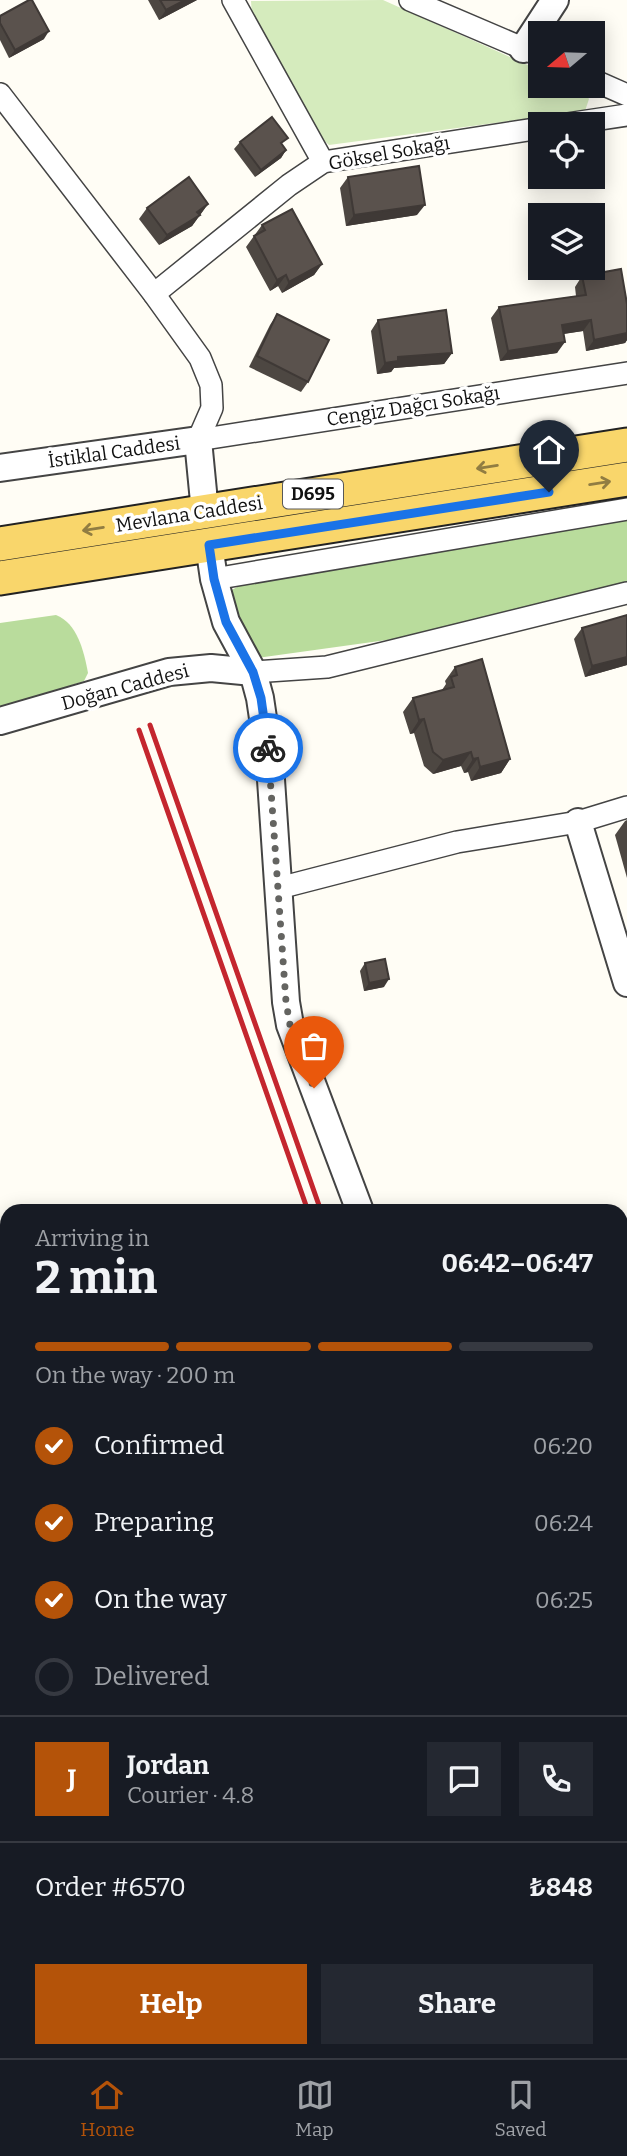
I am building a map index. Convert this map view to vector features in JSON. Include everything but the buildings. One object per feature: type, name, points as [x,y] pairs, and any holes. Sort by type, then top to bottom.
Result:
[{"type":"main road","name":"Mevlana Caddesi","points":[[0,544],[627,445]]},
{"type":"main road","name":"Mevlana Caddesi","points":[[0,578],[627,479]]},
{"type":"street","points":[[233,0],[323,162]]},
{"type":"street","points":[[410,0],[528,50]]},
{"type":"street","points":[[546,21],[555,0]]},
{"type":"street","points":[[606,86],[627,95]]},
{"type":"street","points":[[0,94],[200,358],[211,385],[212,408],[198,440]]},
{"type":"street","points":[[605,118],[627,115]]},
{"type":"street","name":"Göksel Sokağı","points":[[154,294],[289,185],[323,162],[528,130]]},
{"type":"street","name":"Cengiz Dağcı Sokağı","points":[[198,440],[627,373]]},
{"type":"street","name":"İstiklal Caddesi","points":[[0,468],[198,440],[205,512]]},
{"type":"street","points":[[214,579],[627,509]]},
{"type":"street","points":[[209,545],[214,579],[226,622],[253,672],[264,721],[290,1025],[357,1204]]},
{"type":"street","points":[[253,672],[327,667],[627,593]]},
{"type":"street","name":"Doğan Caddesi","points":[[0,721],[169,672],[212,668],[253,672]]},
{"type":"street","points":[[279,888],[457,842],[578,822],[627,807]]},
{"type":"street","points":[[578,822],[627,983]]},
{"type":"green space","points":[[383,0],[528,65],[528,98],[589,99],[585,111],[528,112],[528,119],[329,145],[318,135],[252,16],[251,1]]},
{"type":"green space","points":[[627,516],[627,584],[394,639],[257,658],[251,653],[228,592],[239,586]]},
{"type":"green space","points":[[56,615],[69,624],[78,639],[88,673],[84,681],[0,709],[0,623]]},
{"type":"railway","points":[[150,725],[319,1204]]},
{"type":"railway","points":[[139,730],[306,1204]]},
{"type":"way so far","points":[[268,748],[286,1002],[290,1025],[314,1088]]},
{"type":"route","points":[[268,748],[261,698],[253,672],[226,622],[214,579],[209,545],[549,492]]}]
